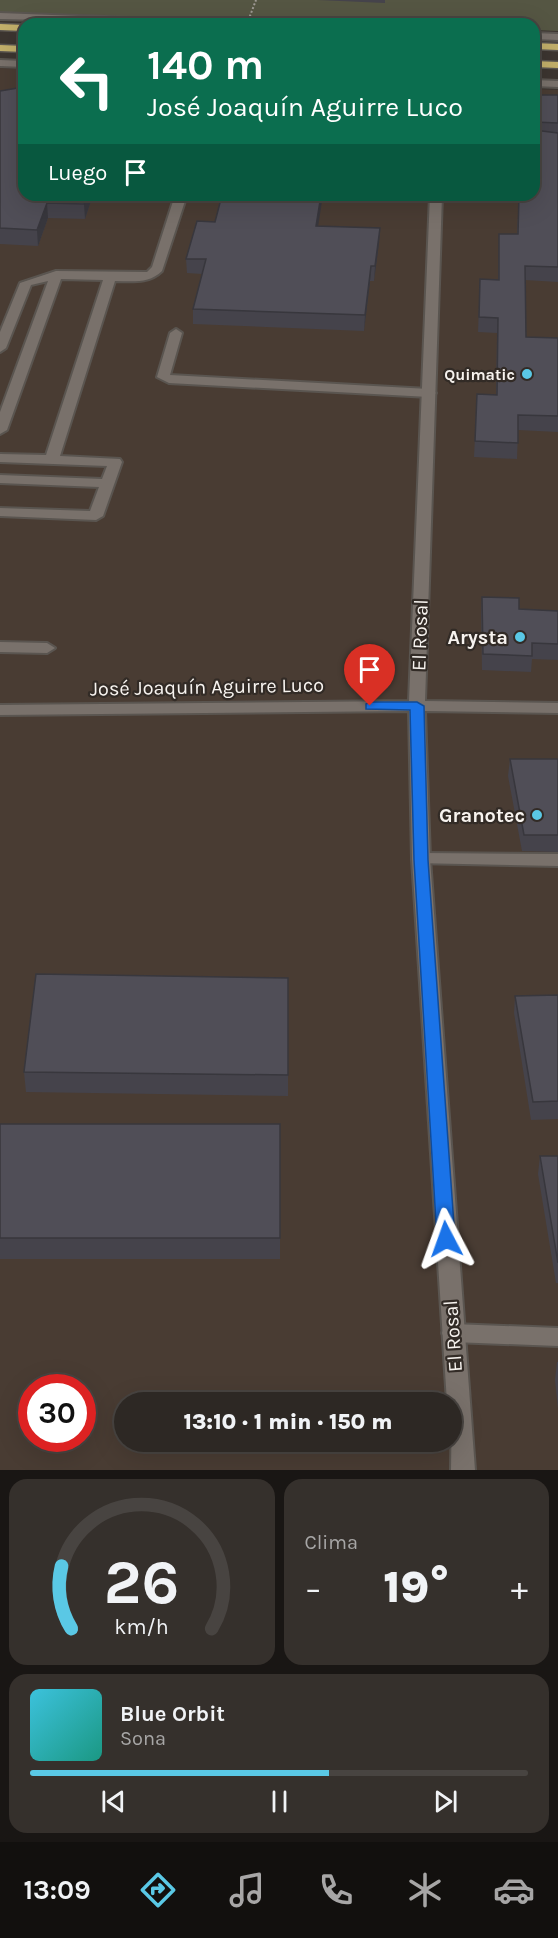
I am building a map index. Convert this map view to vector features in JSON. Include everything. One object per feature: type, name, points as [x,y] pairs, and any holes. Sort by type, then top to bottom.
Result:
[{"type":"highway","points":[[0,27],[18,28]]},
{"type":"highway","points":[[540,38],[558,38]]},
{"type":"highway","points":[[540,46],[558,47]]},
{"type":"highway","points":[[0,48],[18,49]]},
{"type":"highway","points":[[540,64],[558,65]]},
{"type":"street","points":[[0,16],[52,18]]},
{"type":"street","points":[[0,63],[18,64]]},
{"type":"street","points":[[540,83],[558,84]]},
{"type":"street","points":[[0,348],[26,283],[56,275],[139,278],[151,275],[158,268],[179,201]]},
{"type":"street","name":"El Rosal","points":[[436,201],[417,706],[421,860],[463,1470]]},
{"type":"street","points":[[0,430],[56,275]]},
{"type":"street","points":[[52,459],[110,277]]},
{"type":"street","points":[[176,333],[163,377],[168,379],[429,393]]},
{"type":"street","points":[[0,458],[115,462],[96,516],[0,513]]},
{"type":"street","points":[[0,479],[108,483]]},
{"type":"street","points":[[0,647],[47,648]]},
{"type":"street","name":"José Joaquín Aguirre Luco","points":[[0,710],[417,706],[558,708]]},
{"type":"street","points":[[421,860],[558,860]]},
{"type":"street","points":[[453,1333],[558,1337]]},
{"type":"path","points":[[249,18],[256,0]]},
{"type":"shaded area","points":[[0,68],[18,69],[18,201],[540,201],[540,89],[558,90],[558,1470],[0,1470]]},
{"type":"green space","points":[[0,0],[558,0],[558,31],[540,30],[540,18],[177,18],[0,12]]},
{"type":"building","points":[[18,88],[18,201],[85,201],[84,204],[47,203],[37,230],[0,228],[0,91]]},
{"type":"building","points":[[540,95],[558,95],[558,123],[540,122]]},
{"type":"building","points":[[540,131],[558,133],[558,267],[525,266],[526,337],[558,338],[558,416],[518,415],[518,443],[475,441],[477,394],[497,395],[498,318],[479,317],[480,279],[499,280],[499,234],[518,234],[519,201],[540,201]]},
{"type":"building","points":[[220,201],[320,201],[316,226],[380,228],[375,266],[371,266],[365,315],[193,309],[206,259],[186,259],[197,221],[215,222]]},
{"type":"building","name":"Arysta","points":[[482,597],[519,598],[519,609],[558,611],[558,644],[532,643],[532,656],[483,654]]},
{"type":"building","name":"Granotec","points":[[510,759],[558,759],[558,835],[524,835]]},
{"type":"building","points":[[36,974],[288,978],[288,1075],[24,1072]]},
{"type":"building","points":[[558,995],[558,1101],[533,1102],[515,996]]},
{"type":"building","points":[[0,1124],[280,1124],[280,1238],[0,1238]]},
{"type":"building","points":[[540,1156],[558,1156],[558,1263]]},
{"type":"place","name":"Quimatic","points":[[527,374]]},
{"type":"place","name":"Arysta","points":[[520,637]]},
{"type":"place","name":"Granotec","points":[[537,815]]},
{"type":"route","points":[[370,706],[417,706],[421,860],[446,1239]]}]
